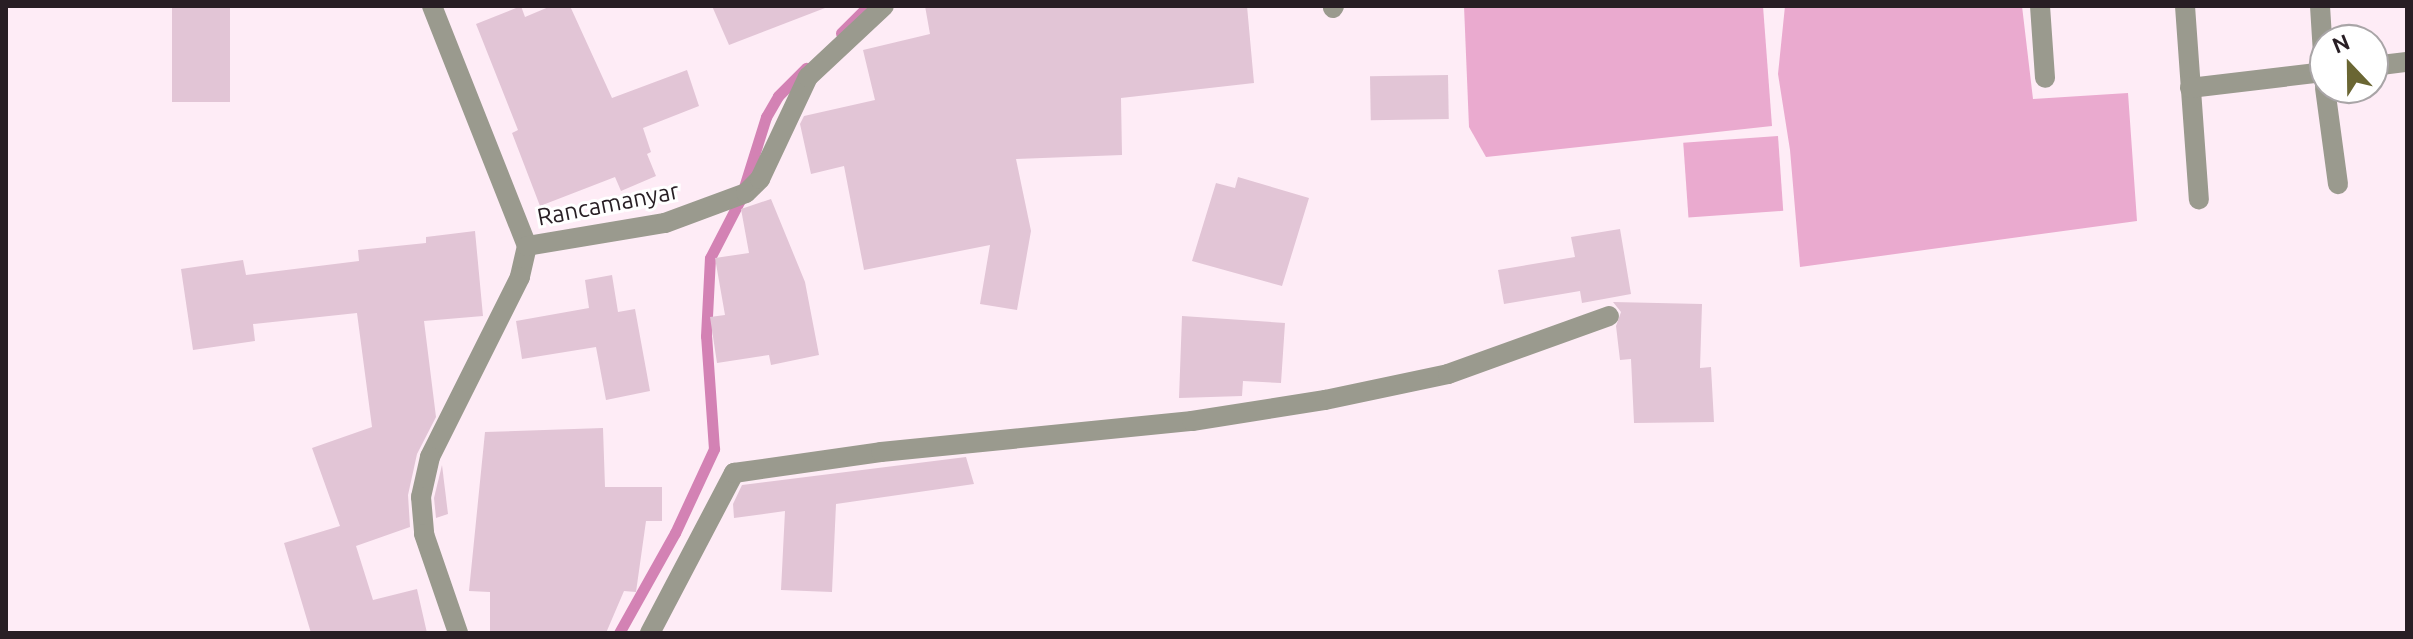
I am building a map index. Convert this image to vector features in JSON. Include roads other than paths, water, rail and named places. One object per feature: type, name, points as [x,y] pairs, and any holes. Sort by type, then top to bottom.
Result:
[{"type":"street","points":[[432,6],[527,246],[520,277],[430,457],[421,497],[424,534],[458,633]]},
{"type":"street","name":"Rancamanyar","points":[[527,246],[665,223],[746,193],[760,179],[808,77],[884,6]]},
{"type":"street","points":[[2040,6],[2045,78]]},
{"type":"street","points":[[2185,6],[2199,199]]},
{"type":"street","points":[[2190,88],[2309,80]]},
{"type":"street","points":[[2328,104],[2338,184]]},
{"type":"street","points":[[650,633],[734,473],[881,452],[1192,421],[1325,400],[1448,374],[1609,316]]},
{"type":"waterway","points":[[841,33],[868,6]]},
{"type":"waterway","points":[[619,633],[675,533],[714,449],[706,336],[710,258],[740,200],[766,117],[778,96],[806,68]]}]
